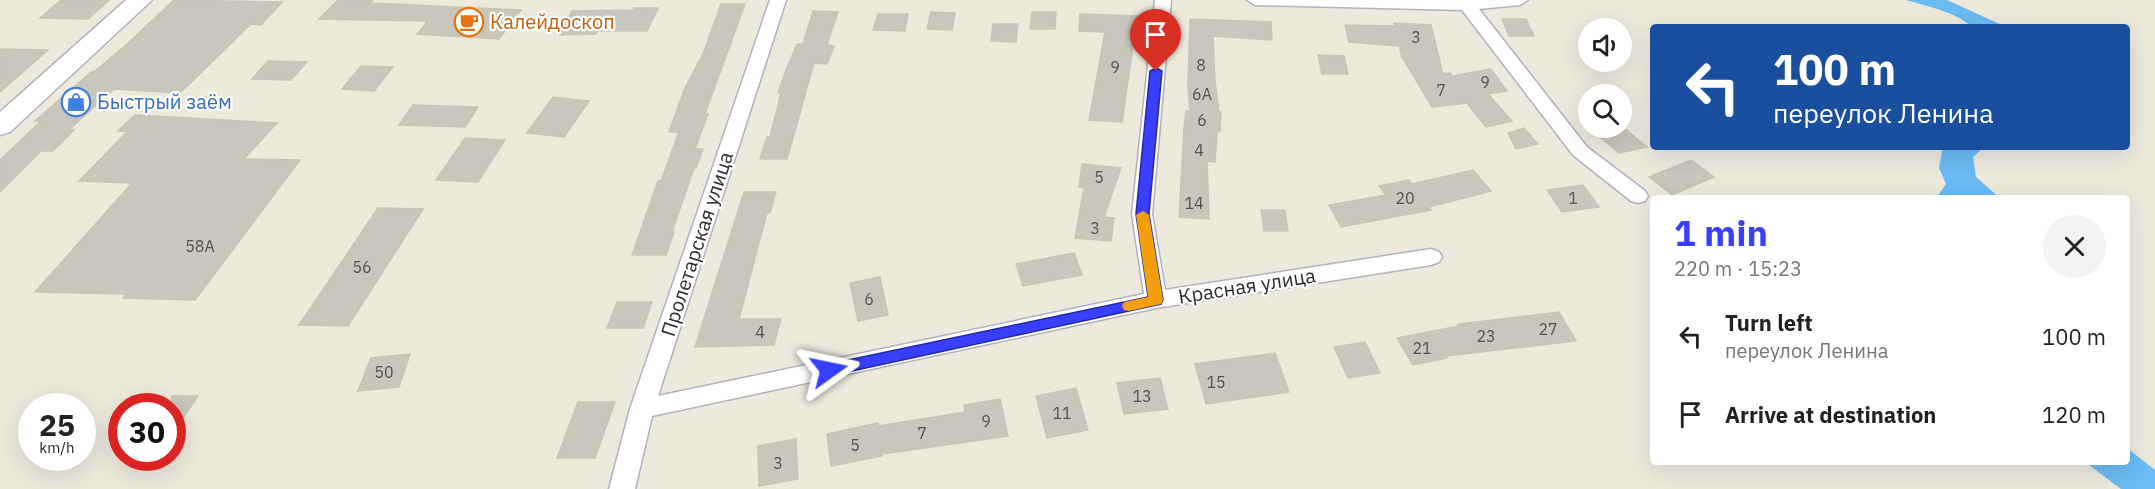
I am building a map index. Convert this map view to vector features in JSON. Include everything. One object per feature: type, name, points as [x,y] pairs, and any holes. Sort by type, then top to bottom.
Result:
[{"type":"main road","points":[[0,126],[140,0]]},
{"type":"street","name":"Пролетарская улица","points":[[622,489],[642,409],[778,0]]},
{"type":"street","points":[[1156,300],[1142,214],[1163,0]]},
{"type":"street","points":[[1255,0],[1467,5],[1516,1]]},
{"type":"street","points":[[1467,5],[1580,151],[1638,196]]},
{"type":"street","name":"Красная улица","points":[[642,409],[1156,300],[1431,257]]},
{"type":"water","points":[[1906,0],[1947,0],[1999,24],[1968,24],[1950,13]]},
{"type":"water","points":[[1942,150],[1981,150],[1973,157],[1976,177],[1997,195],[1938,195],[1946,184],[1939,168]]},
{"type":"water","points":[[2130,450],[2155,470],[2155,489],[2121,489],[2089,465],[2130,465]]},
{"type":"building","points":[[61,0],[109,0],[88,19],[40,18]]},
{"type":"building","points":[[174,0],[282,2],[261,25],[251,24],[180,93],[114,89],[69,130],[74,130],[53,151],[41,151],[0,192],[0,160],[41,121],[35,121],[126,45]]},
{"type":"building","points":[[338,0],[373,0],[370,3],[521,10],[499,39],[417,34],[428,21],[319,19]]},
{"type":"building","points":[[721,4],[745,4],[705,114],[708,114],[695,149],[703,149],[696,168],[694,168],[666,255],[632,255],[658,181],[661,181],[679,132],[669,132],[685,88],[703,54]]},
{"type":"building","points":[[634,8],[658,8],[647,31],[598,31],[596,34],[560,35],[572,11],[633,10]]},
{"type":"building","points":[[813,11],[838,12],[827,45],[834,46],[827,64],[814,63],[787,159],[760,159],[767,137],[770,137],[781,93],[778,93],[786,70],[797,44],[803,44]]},
{"type":"building","points":[[931,12],[955,13],[952,30],[927,29]]},
{"type":"building","points":[[1032,12],[1056,12],[1055,29],[1030,29]]},
{"type":"building","points":[[878,14],[908,14],[905,31],[873,30]]},
{"type":"building","points":[[1080,14],[1141,16],[1141,33],[1135,33],[1122,122],[1089,120],[1105,32],[1079,31]]},
{"type":"building","points":[[1190,19],[1271,22],[1272,40],[1213,36],[1215,81],[1219,112],[1221,112],[1215,162],[1207,161],[1209,219],[1179,217],[1184,128],[1186,111],[1190,112],[1188,86]]},
{"type":"building","points":[[1502,19],[1526,19],[1534,36],[1509,36]]},
{"type":"building","points":[[1394,23],[1431,25],[1443,74],[1450,73],[1452,76],[1491,69],[1507,91],[1488,94],[1512,121],[1486,127],[1467,103],[1432,107],[1402,57],[1399,46],[1349,42],[1345,25],[1395,26]]},
{"type":"building","points":[[993,24],[1018,24],[1016,42],[991,41]]},
{"type":"building","points":[[0,49],[48,50],[0,92]]},
{"type":"building","points":[[1318,55],[1344,56],[1348,74],[1322,74]]},
{"type":"building","points":[[268,61],[307,62],[291,80],[252,79]]},
{"type":"building","points":[[361,66],[393,67],[374,91],[342,89]]},
{"type":"building","points":[[553,97],[589,101],[564,137],[527,133]]},
{"type":"building","points":[[413,105],[478,107],[465,127],[399,125]]},
{"type":"building","points":[[135,115],[277,123],[244,159],[300,160],[195,300],[123,298],[126,294],[35,292],[132,183],[79,181],[127,132],[118,131]]},
{"type":"building","points":[[1524,128],[1538,144],[1516,149],[1508,133]]},
{"type":"building","points":[[1632,134],[1647,147],[1619,153],[1601,138],[1632,138]]},
{"type":"building","points":[[465,138],[505,140],[478,182],[436,180]]},
{"type":"building","points":[[1691,160],[1714,177],[1672,195],[1649,177]]},
{"type":"building","points":[[1082,164],[1121,168],[1104,217],[1114,218],[1111,241],[1075,238],[1084,188],[1079,187]]},
{"type":"building","points":[[1473,170],[1491,191],[1429,207],[1431,210],[1341,227],[1329,205],[1386,195],[1379,186],[1409,180],[1412,184]]},
{"type":"building","points":[[1583,185],[1599,207],[1562,212],[1547,190]]},
{"type":"building","points":[[744,192],[776,192],[770,213],[767,213],[739,319],[781,319],[774,345],[695,347]]},
{"type":"building","points":[[378,208],[423,209],[348,326],[299,325]]},
{"type":"building","points":[[1261,210],[1285,210],[1288,231],[1264,231]]},
{"type":"building","points":[[1074,253],[1082,275],[1023,286],[1016,264]]},
{"type":"building","points":[[880,277],[888,315],[858,321],[850,283]]},
{"type":"building","points":[[617,302],[652,302],[643,328],[607,328]]},
{"type":"building","points":[[1559,312],[1576,341],[1446,356],[1447,358],[1413,365],[1397,338],[1459,326],[1458,324]]},
{"type":"building","points":[[1365,342],[1380,373],[1348,378],[1334,347]]},
{"type":"building","points":[[1275,353],[1289,392],[1206,404],[1195,364]]},
{"type":"building","points":[[410,354],[399,387],[358,391],[371,358]]},
{"type":"building","points":[[1160,378],[1168,409],[1124,414],[1117,383]]},
{"type":"building","points":[[1076,388],[1088,430],[1047,438],[1036,396]]},
{"type":"building","points":[[186,396],[198,396],[186,414]]},
{"type":"building","points":[[1000,399],[1008,436],[882,454],[882,456],[831,466],[827,434],[878,423],[878,426],[965,412],[964,405]]},
{"type":"building","points":[[578,402],[615,402],[595,458],[557,458]]},
{"type":"building","points":[[796,439],[798,479],[759,486],[758,446]]},
{"type":"slow traffic","points":[[1129,306],[1156,300],[1143,215]]},
{"type":"place","name":"Калейдоскоп","points":[[469,22]]},
{"type":"place","name":"Быстрый заём","points":[[76,102]]},
{"type":"route","points":[[829,370],[1156,300],[1142,214],[1156,71]]}]
